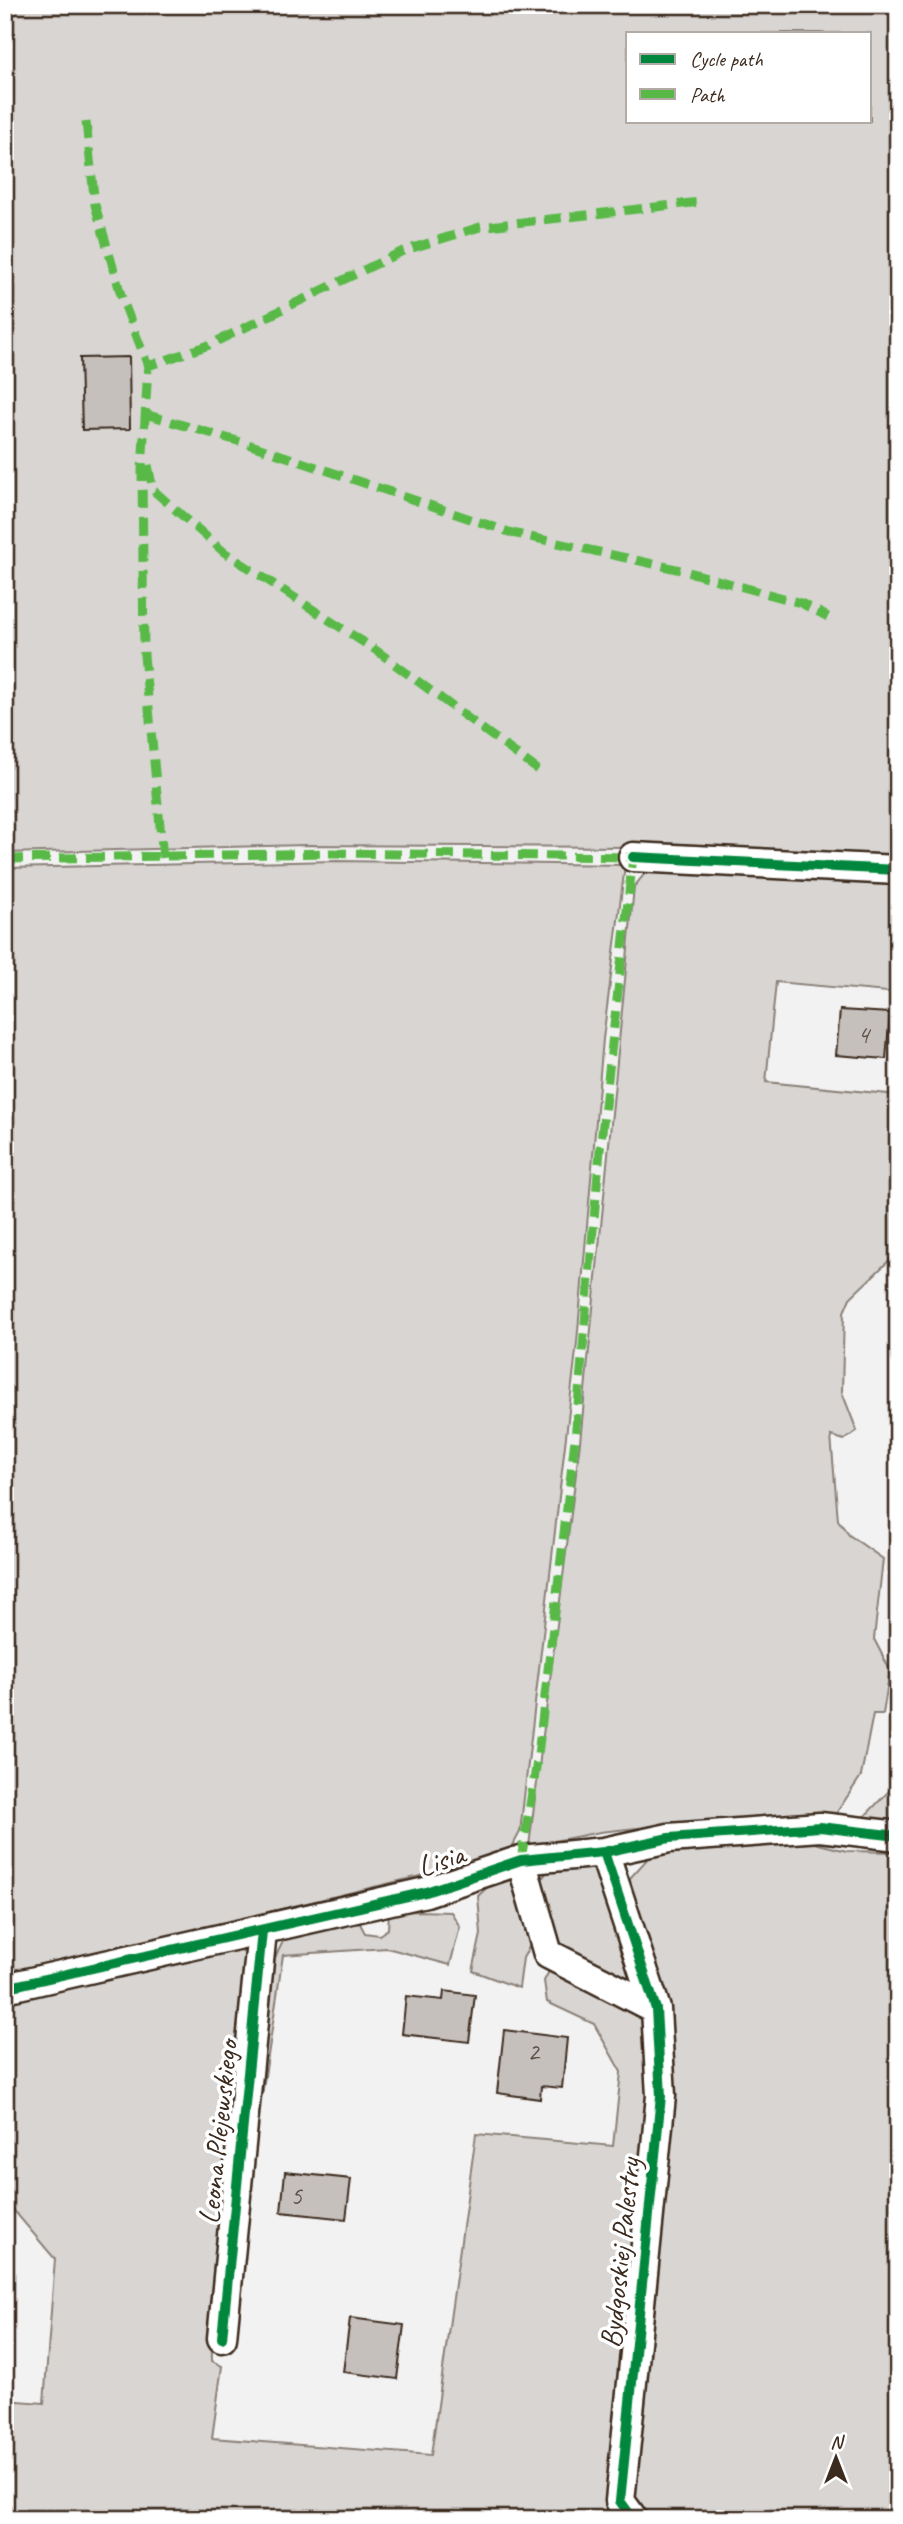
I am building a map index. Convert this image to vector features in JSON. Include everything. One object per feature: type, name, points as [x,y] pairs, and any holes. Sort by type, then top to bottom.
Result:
[{"type":"street","points":[[633,856],[898,870]]},
{"type":"street","name":"Lisia","points":[[5,1988],[426,1892],[521,1860],[604,1852],[669,1838],[820,1827],[898,1836]]},
{"type":"street","name":"Bydgoskiej Palestry","points":[[604,1852],[656,2009],[661,2095],[626,2510]]},
{"type":"street","points":[[521,1860],[548,1954],[656,2009]]},
{"type":"street","name":"Leona Plejewskiego","points":[[222,2338],[262,1931]]},
{"type":"shaded area","points":[[5,5],[898,5],[898,862],[632,847],[306,845],[5,853]]},
{"type":"shaded area","points":[[337,861],[625,865],[603,1039],[577,1342],[520,1832],[508,1855],[5,1975],[5,868]]},
{"type":"shaded area","points":[[658,865],[898,877],[898,993],[776,982],[766,1082],[898,1095],[898,1252],[850,1298],[844,1312],[842,1392],[857,1431],[844,1440],[831,1436],[838,1520],[849,1535],[883,1559],[874,1639],[890,1670],[883,1714],[873,1714],[861,1776],[833,1818],[720,1819],[600,1832],[529,1846],[580,1442],[634,887],[646,872]]},
{"type":"shaded area","points":[[898,1775],[898,1825],[861,1820],[891,1789]]},
{"type":"shaded area","points":[[802,1840],[847,1851],[898,1852],[898,2519],[647,2519],[632,2496],[669,2121],[630,1878],[649,1857],[690,1843]]},
{"type":"shaded area","points":[[580,1864],[595,1870],[606,1890],[632,1987],[565,1950],[543,1915],[539,1884],[548,1870]]},
{"type":"shaded area","points":[[497,1878],[516,1879],[531,1926],[530,1945],[523,1958],[519,1988],[473,1971],[481,1934],[478,1896]]},
{"type":"shaded area","points":[[389,1912],[451,1912],[460,1927],[450,1965],[387,1948],[283,1955],[262,2096],[257,2060],[268,2014],[273,1962],[288,1931],[357,1918],[365,1933],[379,1935],[388,1929]]},
{"type":"shaded area","points":[[234,1947],[251,1955],[231,2164],[220,2207],[211,2302],[212,2361],[222,2366],[212,2438],[431,2455],[476,2134],[613,2146],[621,2072],[594,2024],[547,2002],[544,1981],[550,1969],[642,2014],[651,2068],[617,2519],[5,2519],[5,2400],[44,2403],[55,2259],[5,2200],[5,1999]]},
{"type":"building","points":[[129,357],[130,429],[82,430],[80,358]]},
{"type":"building","points":[[840,1010],[890,1013],[886,1059],[836,1055]]},
{"type":"building","points":[[444,1991],[475,1995],[469,2042],[402,2034],[406,1996],[443,2000]]},
{"type":"building","points":[[504,2030],[567,2038],[562,2088],[541,2086],[540,2099],[497,2093]]},
{"type":"building","points":[[285,2172],[351,2179],[346,2219],[281,2212]]},
{"type":"building","points":[[350,2318],[404,2325],[397,2379],[343,2372]]},
{"type":"marked path","points":[[86,122],[95,205],[122,298],[148,366]]},
{"type":"marked path","points":[[163,858],[144,655],[142,471],[148,366],[209,345],[403,251],[480,227],[700,202]]},
{"type":"marked path","points":[[145,414],[251,445],[512,533],[681,570],[801,603],[828,617]]},
{"type":"marked path","points":[[148,465],[153,490],[224,552],[377,651],[538,770]]},
{"type":"marked path","points":[[5,859],[329,853],[633,857],[600,1150],[575,1439],[538,1755],[521,1860]]},
{"type":"cycle path","points":[[633,857],[898,870]]},
{"type":"cycle path","points":[[5,1988],[426,1892],[521,1860],[604,1852],[669,1838],[820,1827],[898,1836]]},
{"type":"cycle path","points":[[604,1852],[656,2009],[661,2096],[620,2501],[633,2519]]},
{"type":"cycle path","points":[[222,2338],[262,1931]]}]
